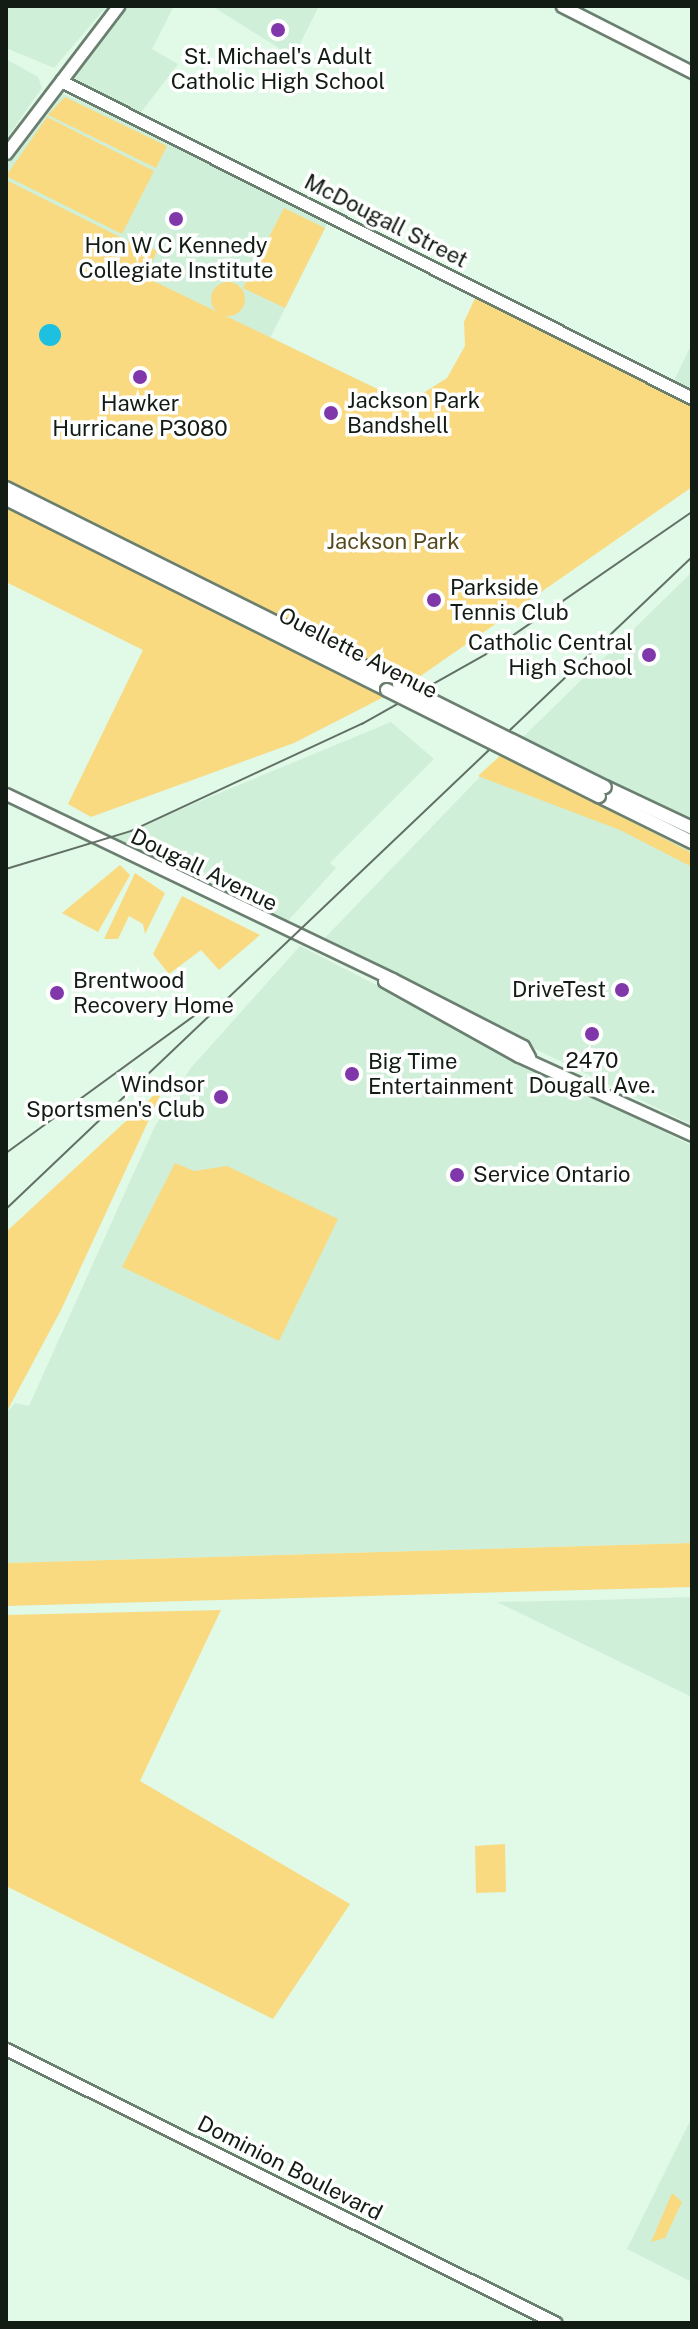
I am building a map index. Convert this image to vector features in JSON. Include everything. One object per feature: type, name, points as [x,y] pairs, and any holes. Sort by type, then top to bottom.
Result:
[{"type":"main road","name":"Ouellette Avenue","points":[[6,488],[602,792],[692,842]]},
{"type":"main road","name":"Ouellette Avenue","points":[[6,499],[235,607]]},
{"type":"main road","name":"Ouellette Avenue","points":[[602,792],[692,828]]},
{"type":"street","points":[[6,153],[118,6]]},
{"type":"street","points":[[562,6],[692,72]]},
{"type":"street","name":"McDougall Street","points":[[61,81],[692,398]]},
{"type":"street","name":"Dougall Avenue","points":[[6,794],[384,981],[529,1057],[692,1135]]},
{"type":"street","name":"Dominion Boulevard","points":[[6,2049],[556,2323]]},
{"type":"shaded area","points":[[6,6],[107,6],[54,68],[6,48]]},
{"type":"shaded area","points":[[128,6],[174,6],[152,49],[178,64],[139,115],[72,81]]},
{"type":"shaded area","name":"St. Michael's Adult Catholic High School","points":[[212,6],[319,6],[293,57]]},
{"type":"shaded area","points":[[6,59],[38,77],[42,88],[6,139]]},
{"type":"shaded area","name":"Hon W C Kennedy Collegiate Institute","points":[[61,93],[146,128],[327,224],[269,340],[6,206],[6,166]]},
{"type":"shaded area","points":[[692,343],[692,393],[673,383]]},
{"type":"shaded area","name":"Catholic Central High School","points":[[692,572],[692,823],[521,739]]},
{"type":"shaded area","points":[[391,722],[434,759],[330,863],[336,868],[285,924],[111,838]]},
{"type":"shaded area","points":[[502,754],[692,850],[692,1125],[319,944]]},
{"type":"shaded area","points":[[300,946],[692,1146],[692,1543],[6,1563],[6,1413],[15,1403],[29,1406],[154,1128],[190,1069]]},
{"type":"shaded area","points":[[692,1597],[692,1697],[497,1602],[596,1600]]},
{"type":"shaded area","points":[[692,2117],[692,2282],[627,2249]]},
{"type":"green space","points":[[65,97],[167,146],[156,168],[48,115]]},
{"type":"green space","points":[[47,117],[154,171],[122,234],[6,176]]},
{"type":"green space","name":"Jackson Park","points":[[6,180],[120,237],[117,263],[131,238],[157,251],[145,277],[390,395],[387,401],[419,417],[420,395],[447,378],[465,346],[464,322],[477,294],[692,402],[692,487],[409,684],[294,743],[91,817],[68,804],[143,650],[6,582]]},
{"type":"green space","points":[[284,208],[325,228],[285,308],[243,288]]},
{"type":"green space","points":[[228,282],[240,287],[245,299],[240,311],[228,316],[216,311],[211,299],[216,287]]},
{"type":"green space","points":[[502,754],[692,853],[692,867],[620,830],[478,776]]},
{"type":"green space","points":[[120,865],[130,875],[98,932],[62,913]]},
{"type":"green space","points":[[135,873],[165,893],[145,934],[143,924],[129,916],[118,939],[104,939]]},
{"type":"green space","points":[[182,896],[260,935],[219,970],[201,950],[169,974],[153,954]]},
{"type":"green space","points":[[165,1085],[61,1310],[6,1413],[6,1232]]},
{"type":"green space","points":[[175,1163],[194,1171],[227,1166],[338,1219],[279,1341],[122,1267]]},
{"type":"green space","points":[[692,1543],[692,1587],[6,1606],[6,1563]]},
{"type":"green space","points":[[221,1610],[140,1781],[350,1904],[273,2019],[6,1886],[6,1615]]},
{"type":"green space","points":[[505,1844],[506,1892],[476,1893],[475,1846]]},
{"type":"green space","points":[[672,2193],[682,2202],[665,2238],[651,2242]]},
{"type":"water","points":[[46,324],[54,324],[61,335],[54,346],[46,346],[39,339],[39,331]]},
{"type":"railway","points":[[6,869],[131,831],[362,724],[486,654],[692,512]]},
{"type":"railway","points":[[6,1209],[692,557]]},
{"type":"railway","points":[[6,1153],[202,1010]]},
{"type":"place","name":"St. Michael's Adult Catholic High School","points":[[278,30]]},
{"type":"place","name":"Hon W C Kennedy Collegiate Institute","points":[[176,219]]},
{"type":"place","name":"Hawker Hurricane P3080","points":[[140,377]]},
{"type":"place","name":"Jackson Park Bandshell","points":[[331,413]]},
{"type":"place","name":"Parkside Tennis Club","points":[[434,600]]},
{"type":"place","name":"Catholic Central High School","points":[[649,655]]},
{"type":"place","name":"DriveTest","points":[[622,990]]},
{"type":"place","name":"Brentwood Recovery Home","points":[[57,993]]},
{"type":"place","name":"2470 Dougall Ave.","points":[[592,1034]]},
{"type":"place","name":"Big Time Entertainment","points":[[352,1074]]},
{"type":"place","name":"Windsor Sportsmen's Club","points":[[221,1097]]},
{"type":"place","name":"Service Ontario","points":[[457,1175]]}]
